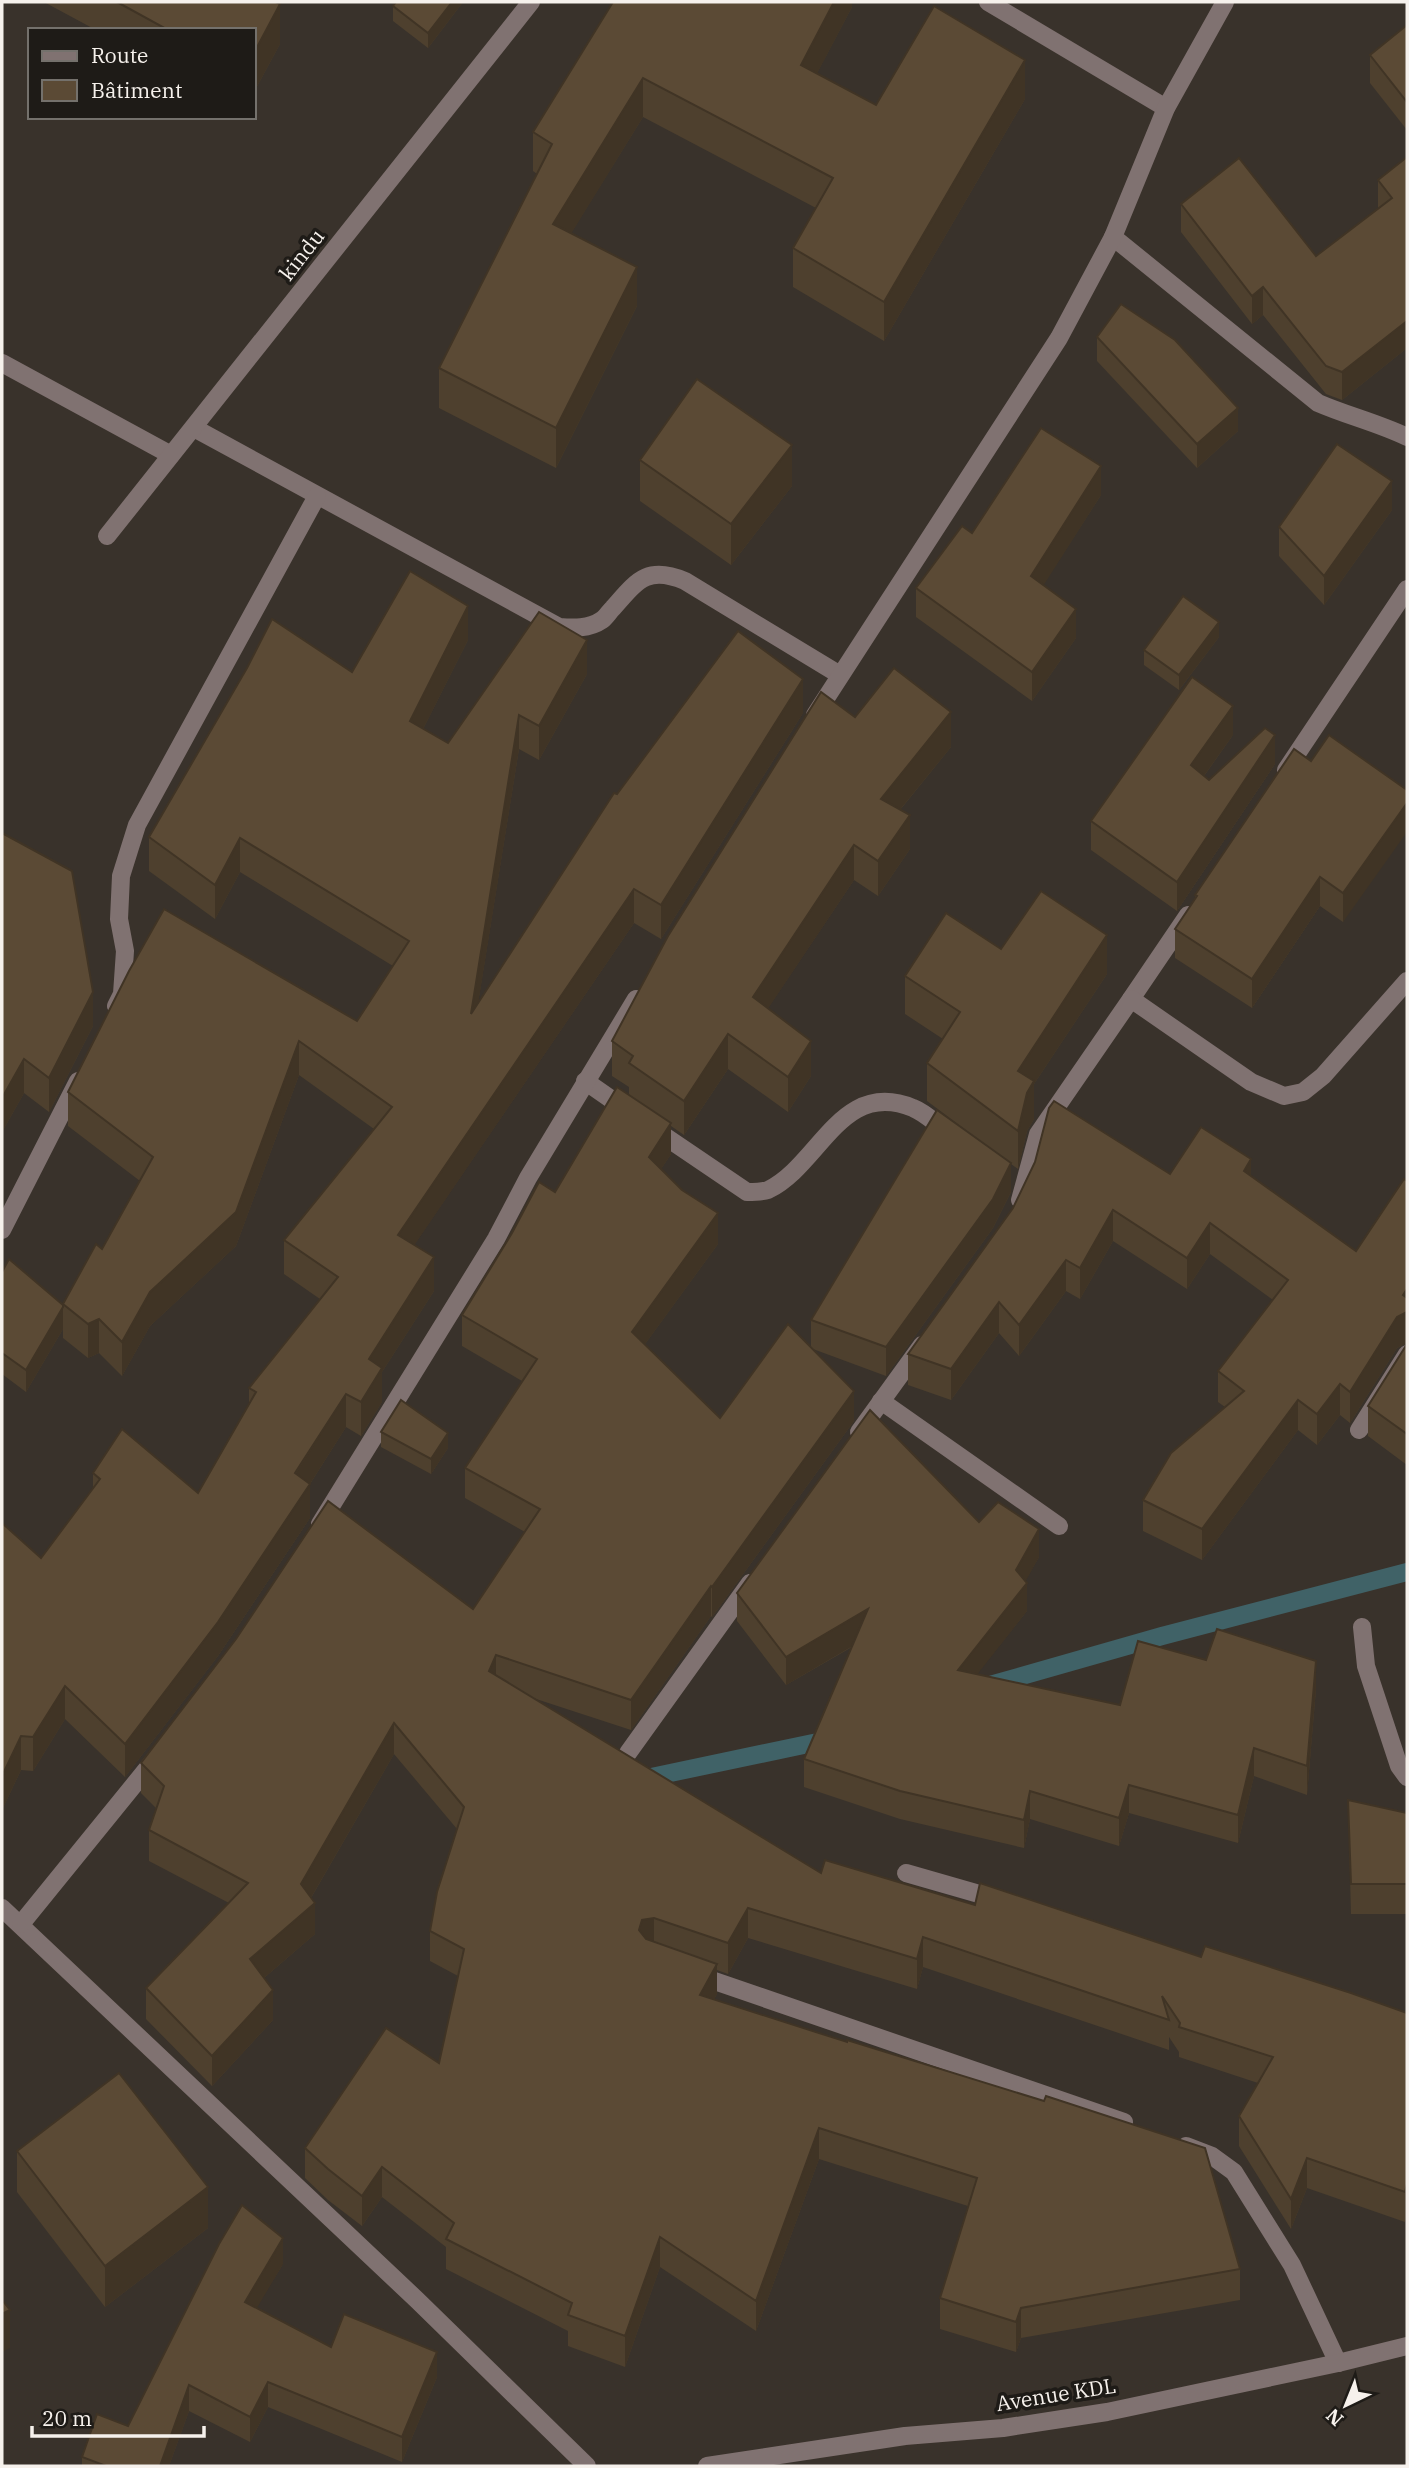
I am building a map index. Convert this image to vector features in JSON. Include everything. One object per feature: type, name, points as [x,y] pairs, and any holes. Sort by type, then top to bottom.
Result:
[{"type":"street","name":"kindu","points":[[107,536],[531,2]]},
{"type":"street","points":[[988,2],[1166,108]]},
{"type":"street","points":[[803,733],[1059,338],[1114,237],[1166,108],[1225,2]]},
{"type":"street","points":[[1114,237],[1318,403],[1345,415],[1384,425],[1407,437]]},
{"type":"street","points":[[2,363],[172,455]]},
{"type":"street","points":[[194,429],[559,627],[577,629],[602,620],[642,578],[651,574],[671,575],[840,675]]},
{"type":"street","points":[[109,1019],[122,994],[125,951],[119,919],[121,876],[137,825],[317,496]]},
{"type":"street","points":[[1277,783],[1407,589]]},
{"type":"street","points":[[1013,1216],[1025,1188],[1038,1134],[1200,897]]},
{"type":"street","points":[[1131,999],[1251,1083],[1284,1096],[1303,1092],[1323,1076],[1407,981]]},
{"type":"street","points":[[309,1541],[482,1261],[585,1081],[642,989]]},
{"type":"street","points":[[2,1230],[84,1069]]},
{"type":"street","points":[[585,1081],[747,1192],[765,1191],[786,1179],[840,1120],[864,1104],[892,1102],[915,1109],[959,1140]]},
{"type":"street","points":[[1003,1172],[1025,1188]]},
{"type":"street","points":[[849,1447],[930,1334]]},
{"type":"street","points":[[1359,1430],[1407,1354]]},
{"type":"street","points":[[881,1401],[1059,1526]]},
{"type":"street","points":[[628,1754],[759,1572]]},
{"type":"street","points":[[1362,1627],[1366,1666],[1399,1766],[1407,1777]]},
{"type":"street","points":[[21,1924],[164,1746]]},
{"type":"street","points":[[906,1873],[1011,1903]]},
{"type":"street","points":[[2,1909],[21,1924],[103,2005],[417,2300],[587,2466]]},
{"type":"street","points":[[676,1968],[1137,2127]]},
{"type":"street","points":[[1174,2141],[1212,2156],[1234,2172],[1292,2265],[1338,2363]]},
{"type":"street","name":"Avenue KDL","points":[[707,2466],[905,2436],[1003,2428],[1107,2412],[1407,2346]]},
{"type":"building","points":[[117,2],[280,4],[256,49],[256,28],[164,28]]},
{"type":"building","points":[[396,2],[452,2],[428,33],[393,6]]},
{"type":"building","points":[[613,2],[834,2],[801,65],[876,105],[934,6],[1025,60],[884,302],[793,248],[833,178],[643,78],[553,224],[637,267],[556,428],[439,368],[552,144],[533,132]]},
{"type":"building","points":[[1407,25],[1407,102],[1370,55]]},
{"type":"building","points":[[1407,157],[1407,321],[1342,372],[1326,366],[1263,287],[1252,296],[1181,204],[1239,158],[1316,256],[1392,198],[1378,180]]},
{"type":"building","points":[[1121,304],[1175,340],[1238,408],[1197,444],[1097,337]]},
{"type":"building","points":[[697,379],[792,445],[731,524],[640,460]]},
{"type":"building","points":[[1041,428],[1101,466],[1031,576],[1076,609],[1032,672],[916,588],[962,526],[972,533]]},
{"type":"building","points":[[1337,444],[1392,481],[1324,576],[1279,527]]},
{"type":"building","points":[[410,571],[468,606],[410,721],[448,743],[539,612],[587,640],[539,726],[519,715],[471,1014],[614,793],[617,794],[738,631],[803,679],[661,905],[634,889],[398,1235],[434,1257],[369,1359],[382,1368],[361,1402],[346,1394],[295,1473],[310,1484],[218,1622],[125,1744],[65,1686],[33,1737],[21,1736],[2,1776],[2,1523],[41,1558],[100,1479],[93,1473],[122,1429],[198,1493],[256,1392],[249,1388],[338,1277],[284,1240],[392,1107],[299,1041],[236,1212],[150,1292],[122,1342],[99,1319],[88,1324],[63,1304],[96,1244],[102,1249],[153,1157],[68,1092],[129,971],[164,909],[357,1021],[409,941],[240,838],[215,885],[149,837],[247,668],[272,619],[352,672]]},
{"type":"building","points":[[1183,596],[1219,622],[1179,675],[1144,650]]},
{"type":"building","points":[[894,668],[951,712],[881,799],[910,815],[878,861],[854,845],[753,997],[811,1041],[788,1077],[728,1034],[684,1101],[629,1063],[633,1056],[612,1041],[668,936],[821,692],[855,717]]},
{"type":"building","points":[[1192,677],[1233,706],[1191,765],[1209,780],[1265,728],[1275,735],[1177,882],[1091,821]]},
{"type":"building","points":[[1329,735],[1407,790],[1407,803],[1343,893],[1320,877],[1252,979],[1175,929],[1294,749],[1311,761]]},
{"type":"building","points":[[2,833],[72,871],[93,992],[49,1078],[24,1059],[2,1098]]},
{"type":"building","points":[[1041,891],[1107,935],[1018,1071],[1034,1081],[1027,1093],[1018,1131],[927,1063],[960,1012],[905,976],[946,913],[1001,949]]},
{"type":"building","points":[[617,1087],[671,1123],[649,1157],[682,1190],[718,1213],[632,1332],[720,1418],[788,1324],[854,1391],[631,1700],[496,1655],[489,1671],[821,1873],[825,1860],[975,1905],[980,1883],[1201,1957],[1205,1946],[1407,2013],[1405,2192],[1307,2158],[1291,2199],[1239,2116],[1273,2057],[1179,2027],[1180,2023],[1162,1996],[1169,2020],[923,1937],[917,1959],[748,1908],[728,1943],[654,1918],[642,1920],[639,1930],[646,1939],[717,1964],[700,1995],[1044,2101],[1046,2096],[1205,2148],[1240,2269],[1021,2308],[1016,2322],[940,2298],[977,2178],[819,2128],[756,2301],[660,2237],[625,2336],[568,2315],[572,2303],[446,2239],[454,2223],[382,2167],[362,2196],[305,2148],[386,2028],[439,2063],[464,1949],[430,1931],[437,1892],[464,1807],[394,1723],[301,1884],[315,1903],[250,1959],[273,1990],[212,2056],[146,1988],[248,1883],[149,1830],[164,1786],[141,1763],[236,1639],[328,1501],[473,1609],[540,1509],[465,1468],[537,1359],[462,1315],[512,1233],[539,1182],[555,1192]]},
{"type":"building","points":[[1054,1101],[1170,1174],[1201,1127],[1251,1159],[1244,1171],[1356,1251],[1404,1179],[1407,1181],[1407,1289],[1403,1295],[1407,1298],[1407,1312],[1397,1317],[1350,1392],[1340,1384],[1317,1414],[1298,1400],[1202,1529],[1143,1500],[1171,1453],[1244,1391],[1218,1371],[1288,1280],[1210,1223],[1187,1258],[1113,1210],[1080,1268],[1066,1260],[1019,1325],[999,1302],[951,1369],[908,1354],[1013,1208],[1035,1162],[1049,1108]]},
{"type":"building","points":[[937,1110],[1011,1163],[993,1199],[886,1347],[811,1320]]},
{"type":"building","points":[[9,1259],[63,1305],[26,1370],[2,1353],[2,1272]]},
{"type":"building","points":[[1407,1344],[1407,1434],[1368,1406]]},
{"type":"building","points":[[401,1400],[448,1433],[431,1459],[381,1432]]},
{"type":"building","points":[[870,1410],[979,1522],[998,1502],[1039,1529],[1016,1570],[1027,1583],[958,1670],[1120,1705],[1138,1641],[1206,1660],[1217,1629],[1316,1661],[1307,1766],[1254,1748],[1238,1815],[1129,1785],[1119,1818],[1030,1791],[1024,1820],[900,1791],[804,1759],[868,1609],[786,1657],[737,1593]]},
{"type":"building","points":[[1348,1800],[1407,1813],[1407,1884],[1351,1884]]},
{"type":"building","points":[[119,2073],[208,2187],[105,2266],[17,2151]]},
{"type":"building","points":[[242,2205],[283,2238],[245,2302],[331,2347],[344,2314],[437,2352],[402,2437],[268,2382],[250,2417],[189,2385],[160,2466],[106,2466],[82,2457],[97,2414],[128,2426],[219,2244]]},
{"type":"building","points":[[2,2300],[10,2310],[2,2314]]},
{"type":"waterway","points":[[983,1687],[1162,1636],[1407,1572]]},
{"type":"waterway","points":[[637,1780],[832,1739]]}]
